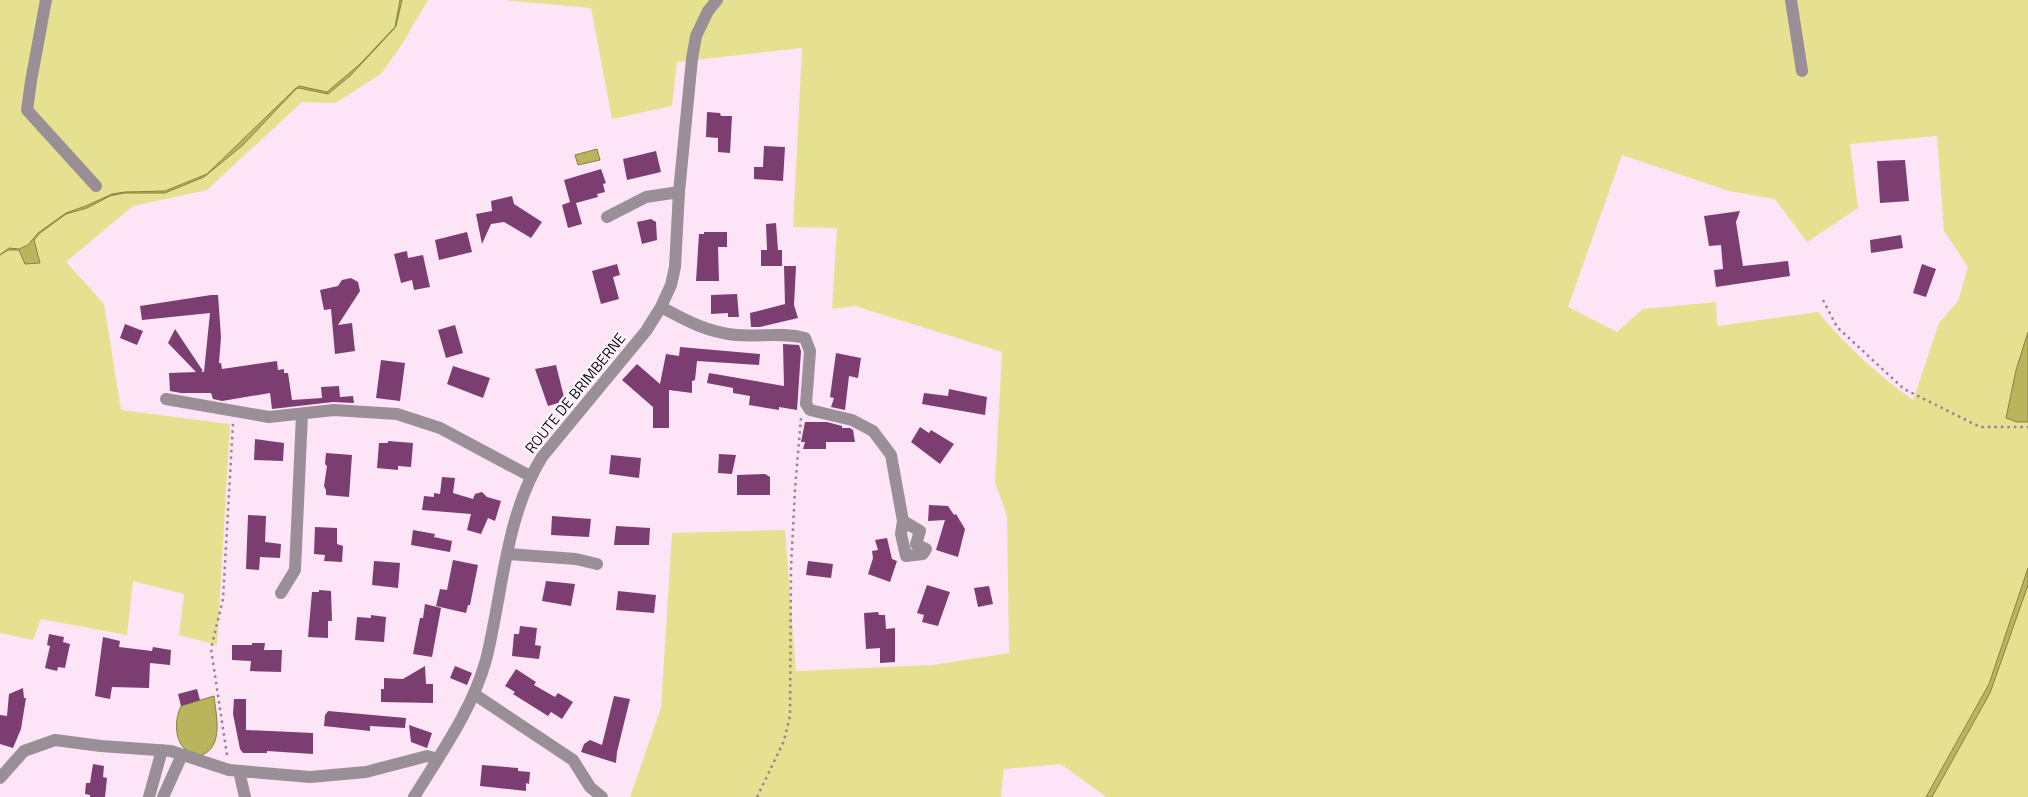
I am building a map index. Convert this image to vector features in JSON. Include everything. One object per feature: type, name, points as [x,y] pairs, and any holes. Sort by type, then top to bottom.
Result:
[{"type":"street","points":[[46,0],[31,81],[28,110],[96,186]]},
{"type":"street","name":"ROUTE DE BRIMBERNE","points":[[414,797],[462,720],[486,661],[519,504],[530,476],[542,457],[646,331],[661,307],[671,285],[692,59],[696,36],[708,11],[717,0]]},
{"type":"street","points":[[1791,0],[1802,71]]},
{"type":"street","points":[[606,217],[646,197],[679,192]]},
{"type":"street","points":[[661,307],[699,328],[736,335],[792,335],[805,338],[810,351],[806,404],[810,410],[852,420],[873,431],[892,455],[903,521]]},
{"type":"street","points":[[166,399],[269,417],[334,410],[397,414],[440,428],[530,476]]},
{"type":"street","points":[[281,593],[295,570],[302,414]]},
{"type":"street","points":[[508,554],[576,559],[598,564]]},
{"type":"street","points":[[474,694],[573,760],[590,787],[602,797]]},
{"type":"street","points":[[0,778],[24,751],[55,740],[162,750],[234,770],[310,777],[366,772],[427,756],[438,759]]},
{"type":"street","points":[[149,797],[162,750]]},
{"type":"street","points":[[163,797],[182,755]]},
{"type":"street","points":[[234,770],[245,797]]},
{"type":"path","points":[[1823,300],[1837,328],[1904,389],[1980,427],[2028,427]]},
{"type":"path","points":[[234,411],[223,599],[211,649],[234,770]]},
{"type":"path","points":[[757,797],[784,741],[790,716],[791,568],[801,415]]},
{"type":"shaded area","points":[[0,0],[428,0],[402,44],[381,74],[335,103],[302,102],[207,190],[133,206],[66,262],[104,304],[121,410],[230,424],[217,645],[179,635],[184,594],[133,581],[127,635],[41,619],[33,640],[0,633]]},
{"type":"shaded area","points":[[400,0],[402,0],[396,26],[350,76],[328,94],[296,89],[243,145],[204,177],[165,193],[124,193],[110,196],[87,208],[66,214],[40,233],[34,240],[40,263],[25,264],[19,250],[8,250],[0,255],[9,248],[19,249],[28,245],[38,233],[66,213],[112,194],[125,192],[165,191],[207,174],[299,86],[327,92],[360,64],[395,27]]},
{"type":"shaded area","points":[[502,0],[2028,0],[2028,332],[2016,370],[2006,418],[2017,422],[2028,422],[2028,797],[1106,797],[1061,764],[1004,769],[1001,797],[630,797],[661,708],[672,533],[785,530],[796,671],[933,665],[1009,653],[1007,516],[995,482],[1002,352],[855,306],[832,309],[837,228],[793,227],[802,48],[677,62],[672,106],[612,119],[591,8]],"holes":[[[1937,136],[1944,231],[1968,267],[1958,301],[1939,323],[1913,400],[1863,359],[1818,312],[1717,326],[1716,302],[1643,309],[1617,332],[1568,307],[1622,155],[1729,191],[1775,199],[1807,242],[1858,208],[1850,144]]]},
{"type":"shaded area","points":[[597,149],[600,160],[578,165],[575,155]]},
{"type":"shaded area","points":[[2028,332],[2028,422],[2017,422],[2006,418],[2016,370]]},
{"type":"shaded area","points":[[2028,568],[2028,585],[1990,693],[1932,797],[1926,797],[1989,684]]},
{"type":"shaded area","points":[[214,696],[217,721],[216,737],[209,751],[202,755],[184,748],[181,744],[176,728],[178,716],[181,706]]},
{"type":"building","points":[[707,112],[720,113],[721,116],[732,116],[730,153],[718,152],[718,138],[706,137]]},
{"type":"building","points":[[764,146],[785,147],[783,181],[754,179],[754,167],[763,167]]},
{"type":"building","points":[[656,151],[661,172],[627,180],[623,159]]},
{"type":"building","points":[[1905,160],[1909,201],[1880,203],[1877,161]]},
{"type":"building","points":[[601,169],[606,183],[603,184],[605,192],[597,194],[598,197],[576,203],[582,224],[568,228],[562,205],[570,202],[564,180]]},
{"type":"building","points":[[512,196],[514,204],[542,222],[531,238],[504,222],[491,224],[482,244],[476,214],[492,211],[491,201]]},
{"type":"building","points":[[1740,211],[1736,222],[1743,266],[1788,261],[1790,276],[1716,287],[1714,270],[1723,269],[1721,245],[1709,246],[1704,216]]},
{"type":"building","points":[[651,219],[656,222],[657,240],[642,244],[637,222]]},
{"type":"building","points":[[776,223],[778,250],[782,250],[782,266],[761,266],[761,250],[767,250],[766,224]]},
{"type":"building","points":[[467,232],[472,252],[439,260],[435,240]]},
{"type":"building","points":[[704,232],[727,232],[727,247],[718,247],[719,281],[696,281],[699,234],[704,234]]},
{"type":"building","points":[[1901,235],[1903,248],[1871,253],[1870,240]]},
{"type":"building","points":[[407,251],[408,258],[423,255],[430,287],[414,290],[412,280],[401,283],[394,254]]},
{"type":"building","points":[[617,264],[620,275],[613,277],[619,299],[601,304],[592,271]]},
{"type":"building","points":[[1922,264],[1936,269],[1926,297],[1913,293]]},
{"type":"building","points":[[784,266],[796,266],[794,305],[798,318],[760,327],[751,327],[750,313],[785,304]]},
{"type":"building","points":[[351,278],[358,282],[360,291],[338,325],[352,323],[355,351],[335,354],[331,309],[324,310],[320,290],[338,286],[342,280]]},
{"type":"building","points":[[737,294],[739,317],[728,317],[728,313],[711,314],[711,295]]},
{"type":"building","points":[[218,295],[221,337],[219,363],[221,363],[222,369],[277,361],[278,370],[284,369],[284,373],[288,373],[292,400],[322,398],[321,387],[339,386],[340,397],[353,396],[354,403],[333,402],[272,409],[270,393],[222,401],[213,399],[211,393],[170,391],[169,373],[196,372],[168,343],[175,329],[203,371],[201,372],[204,372],[210,313],[142,320],[140,306]]},
{"type":"building","points":[[125,324],[143,331],[137,345],[120,338]]},
{"type":"building","points":[[455,325],[463,353],[446,358],[438,330]]},
{"type":"building","points":[[783,344],[799,345],[801,351],[797,410],[779,407],[779,410],[749,405],[750,396],[733,393],[733,388],[707,383],[709,373],[784,386]]},
{"type":"building","points":[[680,347],[760,354],[759,365],[697,361],[695,380],[692,381],[692,393],[669,390],[669,428],[653,428],[653,407],[622,380],[637,364],[660,384],[666,354],[679,356]]},
{"type":"building","points":[[836,353],[861,358],[858,378],[849,376],[845,410],[831,407],[834,398],[830,397]]},
{"type":"building","points":[[381,360],[405,363],[400,401],[376,398]]},
{"type":"building","points":[[556,365],[565,401],[548,406],[535,369]]},
{"type":"building","points":[[453,366],[490,378],[483,398],[447,384]]},
{"type":"building","points":[[949,389],[987,397],[985,415],[922,404],[924,393],[948,396]]},
{"type":"building","points":[[805,422],[827,422],[842,426],[842,428],[850,428],[853,430],[855,442],[826,442],[826,449],[803,449],[805,442],[801,442]]},
{"type":"building","points":[[920,427],[929,433],[931,430],[954,444],[940,464],[911,442]]},
{"type":"building","points":[[255,439],[284,443],[283,461],[254,460]]},
{"type":"building","points":[[388,441],[413,443],[411,467],[398,466],[398,470],[377,468],[379,443],[388,443]]},
{"type":"building","points":[[326,453],[352,455],[349,497],[326,495],[324,486],[327,466],[325,464]]},
{"type":"building","points":[[719,454],[736,455],[732,474],[718,473]]},
{"type":"building","points":[[611,455],[641,458],[639,478],[609,474]]},
{"type":"building","points":[[765,474],[770,477],[770,495],[737,495],[737,475]]},
{"type":"building","points":[[442,477],[455,478],[453,493],[473,499],[475,494],[482,492],[487,497],[501,501],[495,521],[488,518],[481,534],[467,530],[471,514],[422,510],[424,496],[434,497],[434,493],[440,494]]},
{"type":"building","points":[[929,505],[948,506],[954,515],[956,514],[965,529],[958,557],[936,550],[945,520],[928,521]]},
{"type":"building","points":[[248,515],[266,516],[265,542],[281,544],[280,558],[260,557],[259,570],[246,569]]},
{"type":"building","points":[[552,516],[591,519],[589,537],[551,535]]},
{"type":"building","points":[[616,526],[650,528],[649,545],[614,545]]},
{"type":"building","points":[[315,527],[337,528],[337,544],[343,546],[342,562],[324,561],[325,555],[314,554]]},
{"type":"building","points":[[413,530],[435,534],[434,537],[452,541],[450,552],[411,545]]},
{"type":"building","points":[[887,538],[892,559],[897,561],[890,582],[868,574],[873,558],[872,551],[878,550],[875,540]]},
{"type":"building","points":[[453,560],[478,565],[470,605],[468,605],[466,613],[436,606],[440,589],[447,590]]},
{"type":"building","points":[[374,561],[400,563],[398,588],[372,585]]},
{"type":"building","points":[[808,561],[833,564],[831,578],[806,575]]},
{"type":"building","points":[[546,581],[575,584],[571,606],[542,601]]},
{"type":"building","points":[[927,585],[950,592],[938,626],[922,622],[924,615],[917,613]]},
{"type":"building","points":[[989,586],[993,604],[978,607],[974,588]]},
{"type":"building","points":[[319,590],[331,591],[332,621],[328,621],[328,638],[308,637],[312,592],[319,592]]},
{"type":"building","points":[[618,591],[656,595],[654,613],[616,610]]},
{"type":"building","points":[[425,604],[441,608],[432,657],[413,654],[420,618],[423,618]]},
{"type":"building","points":[[878,612],[879,615],[885,615],[886,629],[895,628],[895,662],[880,663],[880,648],[866,649],[864,613]]},
{"type":"building","points":[[371,615],[386,617],[384,642],[355,640],[357,617],[371,618]]},
{"type":"building","points":[[520,626],[537,628],[535,645],[541,646],[539,659],[512,656],[514,634],[519,634]]},
{"type":"building","points":[[49,634],[64,637],[63,642],[70,644],[65,668],[58,667],[57,671],[45,668],[50,646],[47,645]]},
{"type":"building","points":[[103,637],[120,641],[119,647],[152,651],[153,647],[171,650],[170,665],[150,663],[149,688],[112,687],[110,699],[95,696]]},
{"type":"building","points":[[252,643],[265,643],[264,650],[282,650],[281,672],[250,671],[251,661],[232,660],[232,645],[252,645]]},
{"type":"building","points":[[425,666],[426,684],[433,684],[433,703],[381,702],[381,689],[384,689],[384,678],[403,679]]},
{"type":"building","points":[[455,666],[472,673],[467,685],[450,678]]},
{"type":"building","points":[[516,669],[536,682],[534,685],[555,697],[558,693],[573,702],[562,719],[551,712],[548,716],[513,694],[515,692],[505,686]]},
{"type":"building","points":[[23,688],[24,698],[26,698],[21,729],[13,748],[0,744],[0,715],[7,716],[9,694]]},
{"type":"building","points":[[197,689],[200,700],[181,706],[178,694]]},
{"type":"building","points":[[614,696],[630,699],[616,763],[581,752],[584,744],[590,740],[602,745]]},
{"type":"building","points":[[234,699],[246,699],[246,730],[313,733],[313,754],[267,751],[267,753],[243,753],[240,749],[233,714]]},
{"type":"building","points":[[328,711],[406,718],[405,728],[370,726],[370,731],[324,726],[325,715]]},
{"type":"building","points":[[409,725],[432,733],[427,748],[411,742]]},
{"type":"building","points":[[93,764],[104,766],[103,777],[107,778],[105,797],[90,797],[90,795],[85,794],[86,783],[90,783]]},
{"type":"building","points":[[482,765],[518,768],[518,771],[530,772],[529,784],[526,783],[526,791],[480,786]]}]
